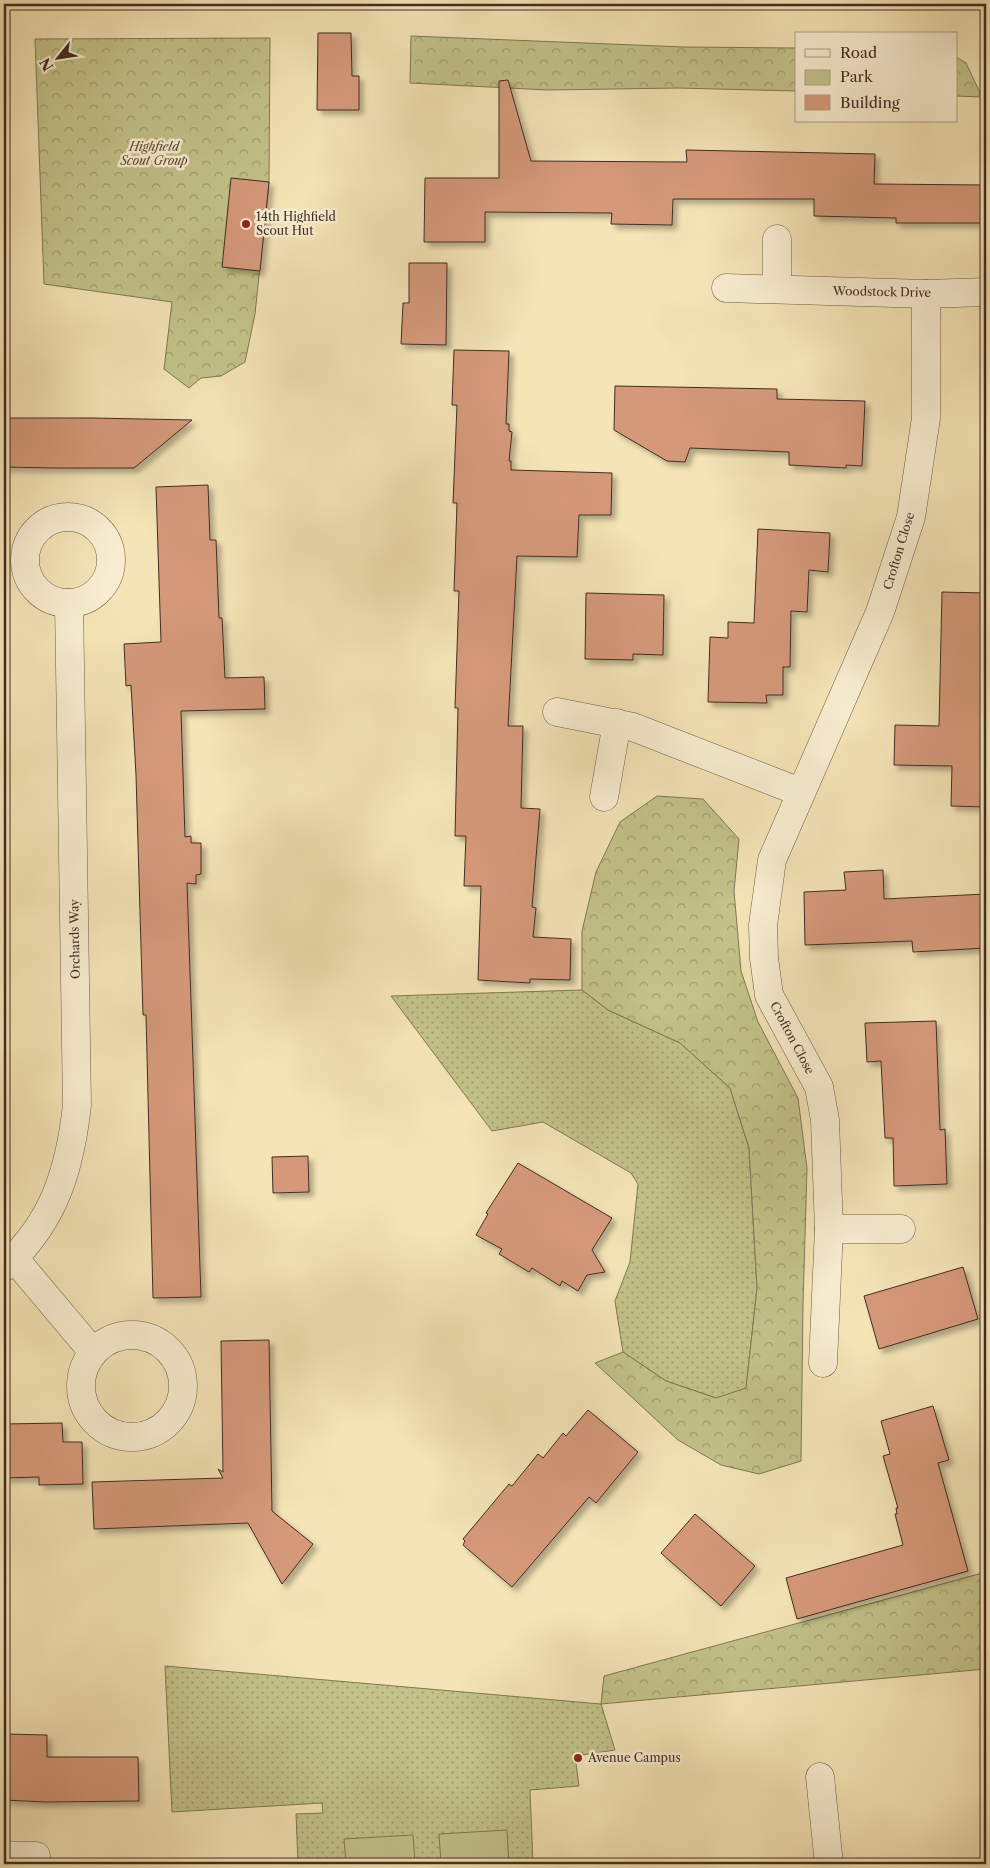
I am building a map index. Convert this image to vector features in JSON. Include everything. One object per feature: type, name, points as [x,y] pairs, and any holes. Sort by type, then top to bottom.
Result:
[{"type":"street","points":[[777,290],[778,239]]},
{"type":"street","name":"Woodstock Drive","points":[[726,288],[926,294],[986,292]]},
{"type":"street","name":"Crofton Close","points":[[823,1363],[829,1229],[826,1120],[818,1087],[769,995],[764,958],[763,924],[772,860],[880,612],[911,517],[926,418],[926,294]]},
{"type":"street","name":"Orchards Way","points":[[68,603],[77,1104],[73,1142],[64,1175],[53,1202],[25,1248],[9,1262],[93,1352]]},
{"type":"street","points":[[557,712],[633,727],[800,792]]},
{"type":"street","points":[[604,797],[617,723]]},
{"type":"street","points":[[829,1229],[901,1228]]},
{"type":"street","points":[[820,1777],[829,1864]]},
{"type":"street","points":[[4,1856],[36,1856]]},
{"type":"green space","points":[[411,36],[684,47],[795,48],[795,91],[678,88],[548,90],[410,83]]},
{"type":"green space","name":"Highfield Scout Group","points":[[270,38],[269,182],[255,314],[245,362],[221,376],[201,378],[189,388],[164,369],[172,302],[44,284],[35,39]]},
{"type":"green space","points":[[958,58],[966,63],[982,97],[958,96]]},
{"type":"green space","points":[[657,796],[703,799],[739,839],[734,891],[741,971],[758,1022],[798,1098],[807,1168],[801,1461],[759,1474],[721,1465],[678,1440],[595,1363],[623,1352],[666,1381],[716,1398],[746,1388],[757,1288],[749,1148],[730,1088],[680,1043],[608,1010],[582,990],[582,931],[596,872],[620,822]]},
{"type":"green space","points":[[582,990],[608,1010],[680,1043],[730,1088],[749,1148],[757,1288],[746,1389],[716,1398],[666,1381],[623,1352],[615,1301],[630,1262],[638,1184],[631,1173],[543,1122],[492,1131],[391,996]]},
{"type":"green space","points":[[986,1572],[986,1669],[601,1704],[604,1676]]},
{"type":"green space","points":[[165,1666],[601,1704],[615,1750],[575,1756],[579,1786],[530,1790],[533,1864],[298,1864],[296,1814],[323,1813],[322,1803],[172,1812]]},
{"type":"green space","points":[[507,1830],[509,1864],[441,1864],[439,1834]]},
{"type":"green space","points":[[413,1835],[415,1864],[346,1864],[344,1839]]},
{"type":"building","points":[[318,33],[351,33],[352,76],[359,76],[359,110],[317,110]]},
{"type":"building","points":[[508,80],[531,161],[687,162],[686,150],[875,154],[874,184],[986,185],[986,223],[896,223],[896,218],[814,216],[814,199],[673,199],[672,225],[611,224],[612,213],[485,212],[485,242],[424,242],[425,178],[499,178],[499,81]]},
{"type":"building","name":"14th Highfield Scout Hut","points":[[231,178],[269,182],[260,271],[222,267]]},
{"type":"building","points":[[409,263],[447,263],[446,345],[401,344],[403,303],[409,303]]},
{"type":"building","points":[[454,350],[509,351],[506,424],[509,424],[509,431],[512,432],[509,461],[511,461],[511,470],[612,473],[611,515],[579,515],[577,557],[517,556],[508,726],[523,726],[521,808],[540,809],[532,907],[536,908],[533,937],[571,939],[570,980],[530,979],[530,983],[478,980],[481,886],[464,886],[466,836],[455,836],[458,708],[455,708],[459,591],[454,591],[457,503],[453,503],[457,405],[452,405]]},
{"type":"building","points":[[615,386],[777,389],[777,399],[865,401],[862,466],[846,465],[846,468],[789,465],[789,452],[690,448],[685,462],[667,461],[614,430]]},
{"type":"building","points":[[4,418],[192,420],[134,468],[56,468],[4,467]]},
{"type":"building","points":[[208,485],[210,540],[216,540],[219,618],[222,618],[225,678],[264,677],[265,709],[181,711],[185,837],[191,836],[191,843],[201,843],[201,874],[196,875],[196,884],[187,883],[201,1297],[153,1298],[146,1015],[143,1015],[136,775],[131,685],[126,686],[124,644],[161,642],[156,487]]},
{"type":"building","points":[[758,529],[830,533],[828,572],[809,570],[807,612],[791,611],[790,667],[783,667],[783,695],[766,695],[767,703],[708,702],[710,637],[728,638],[728,622],[754,623]]},
{"type":"building","points":[[942,592],[986,593],[986,807],[951,806],[952,766],[894,765],[895,725],[939,726]]},
{"type":"building","points":[[586,593],[664,595],[663,655],[633,654],[633,660],[585,659]]},
{"type":"building","points":[[883,870],[884,899],[986,894],[986,948],[913,952],[912,941],[805,945],[804,892],[846,890],[844,872]]},
{"type":"building","points":[[936,1021],[940,1130],[945,1129],[947,1184],[894,1186],[893,1138],[885,1138],[881,1061],[867,1062],[865,1023]]},
{"type":"building","points":[[308,1156],[309,1192],[273,1193],[272,1157]]},
{"type":"building","points":[[518,1163],[612,1218],[592,1250],[605,1272],[587,1275],[578,1291],[562,1281],[560,1286],[532,1268],[529,1272],[499,1254],[502,1249],[476,1235],[488,1214],[486,1213]]},
{"type":"building","points":[[963,1267],[978,1319],[879,1349],[864,1296]]},
{"type":"building","points":[[269,1340],[272,1511],[313,1544],[282,1584],[248,1523],[94,1529],[92,1482],[223,1478],[218,1469],[223,1472],[221,1341]]},
{"type":"building","points":[[933,1406],[949,1460],[938,1463],[968,1571],[797,1619],[786,1578],[903,1545],[895,1514],[897,1514],[896,1508],[898,1508],[883,1456],[890,1454],[881,1421]]},
{"type":"building","points":[[588,1410],[638,1452],[596,1503],[589,1497],[512,1587],[463,1545],[465,1541],[463,1539],[509,1484],[512,1486],[538,1454],[543,1458],[563,1433],[566,1436]]},
{"type":"building","points":[[62,1423],[63,1442],[82,1442],[83,1484],[39,1485],[39,1477],[4,1478],[4,1424]]},
{"type":"building","points":[[695,1514],[755,1566],[721,1606],[661,1553]]},
{"type":"building","points":[[4,1734],[47,1735],[47,1757],[138,1757],[139,1801],[46,1802],[4,1800]]},
{"type":"place","name":"14th Highfield Scout Hut","points":[[246,224]]},
{"type":"place","name":"Avenue Campus","points":[[578,1758]]}]
